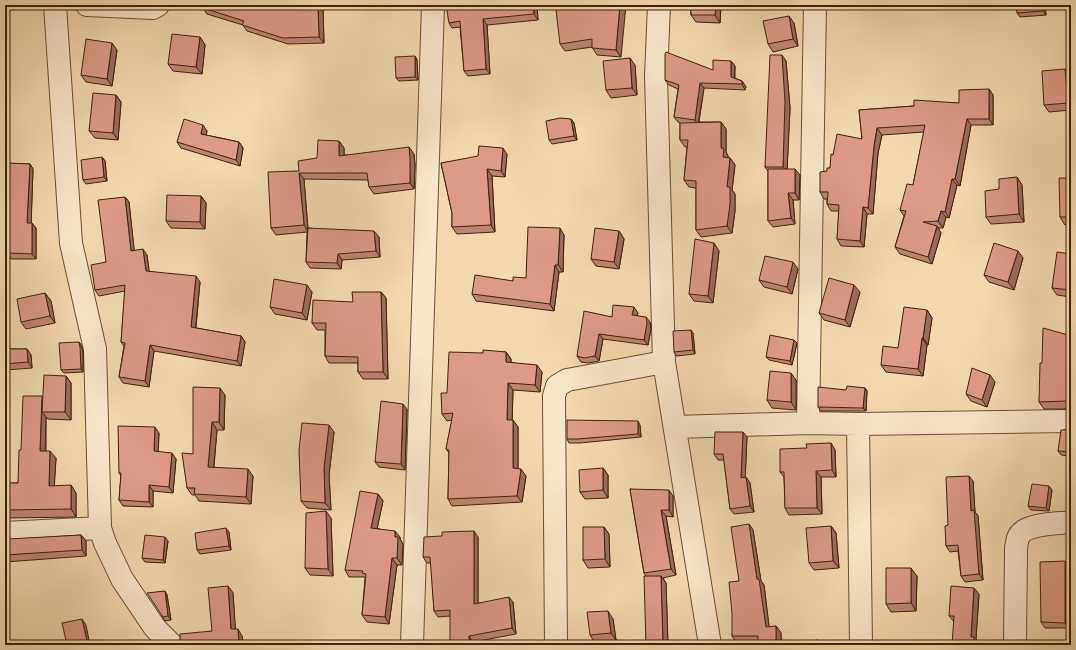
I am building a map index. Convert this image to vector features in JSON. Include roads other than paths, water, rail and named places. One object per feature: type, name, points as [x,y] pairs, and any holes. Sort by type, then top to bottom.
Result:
[{"type":"street","points":[[55,5],[71,243],[95,349],[100,528],[105,543],[122,579],[155,628],[172,645]]},
{"type":"street","points":[[87,5],[153,8],[158,5]]},
{"type":"street","points":[[412,645],[433,5]]},
{"type":"street","points":[[659,5],[656,77],[664,362],[710,645]]},
{"type":"street","points":[[808,423],[815,5]]},
{"type":"street","points":[[556,645],[554,396],[557,386],[567,380],[664,362]]},
{"type":"street","points":[[675,427],[808,423],[858,424],[1071,421]]},
{"type":"street","points":[[858,424],[861,645]]},
{"type":"street","points":[[1015,645],[1016,548],[1019,535],[1026,529],[1033,526],[1071,522]]},
{"type":"street","points":[[5,533],[100,528]]}]
